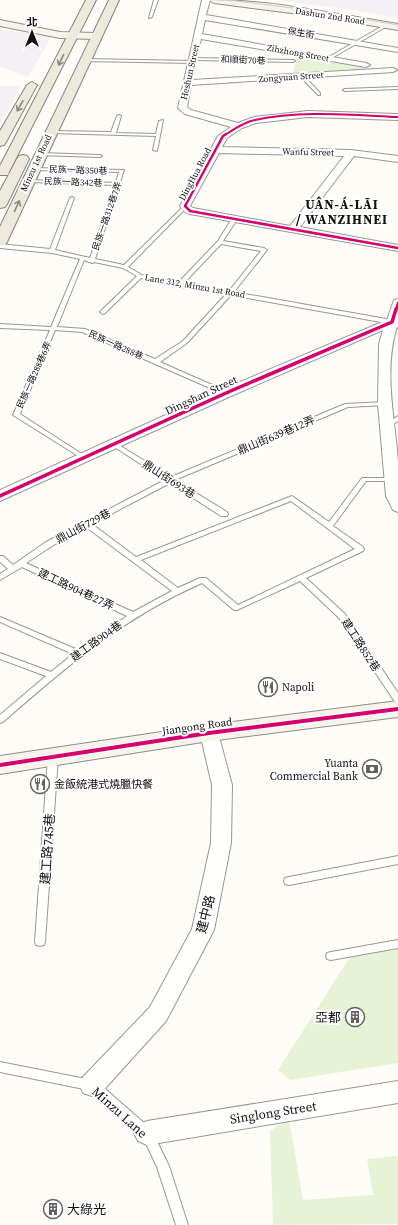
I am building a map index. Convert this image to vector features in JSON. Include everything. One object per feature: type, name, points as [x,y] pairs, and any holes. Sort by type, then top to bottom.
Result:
[{"type":"main road","points":[[0,178],[48,85],[63,38],[82,0]]},
{"type":"main road","points":[[63,38],[91,0]]},
{"type":"main road","name":"Minzu 1st Road","points":[[0,242],[51,132],[68,83],[91,36],[105,0]]},
{"type":"main road","name":"Minzu 1st Road","points":[[68,83],[85,60],[91,36],[114,0]]},
{"type":"main road","points":[[0,141],[34,82],[48,85],[68,83]]},
{"type":"main road","name":"Minzu 1st Road","points":[[0,204],[28,149]]},
{"type":"street","name":"Heshun Street","points":[[206,0],[182,108],[188,112],[239,126]]},
{"type":"street","name":"Dashun 2nd Road","points":[[214,0],[315,13],[398,27]]},
{"type":"street","name":"Dashun 2nd Road","points":[[259,0],[398,21]]},
{"type":"street","name":"保生街","points":[[203,17],[398,50]]},
{"type":"street","points":[[0,23],[63,38],[91,36]]},
{"type":"street","name":"Zihzhong Street","points":[[199,36],[396,70]]},
{"type":"street","name":"Zongyuan Street","points":[[188,84],[396,70]]},
{"type":"street","name":"DingHua Road","points":[[398,117],[308,114],[254,120],[239,126],[223,136],[217,150],[185,206],[190,211],[398,248]]},
{"type":"street","name":"Wanfu Street","points":[[217,150],[351,153],[398,159]]},
{"type":"street","points":[[293,229],[351,153]]},
{"type":"street","points":[[397,499],[393,479],[393,422],[385,404],[385,344],[395,323],[398,303]]},
{"type":"street","name":"Dingshan Street","points":[[0,496],[226,393],[395,323]]},
{"type":"street","name":"Jiangong Road","points":[[0,765],[209,733],[398,709]]},
{"type":"street","name":"建中路","points":[[92,1085],[158,1014],[203,930],[221,843],[222,785],[209,733]]},
{"type":"street","name":"Singlong Street","points":[[148,1132],[398,1092]]},
{"type":"lane","points":[[150,17],[156,0]]},
{"type":"lane","points":[[329,58],[387,25]]},
{"type":"lane","name":"和順街70巷","points":[[85,60],[293,61]]},
{"type":"lane","points":[[302,76],[319,94]]},
{"type":"lane","points":[[345,90],[398,88]]},
{"type":"lane","points":[[112,134],[119,116]]},
{"type":"lane","points":[[156,150],[161,121]]},
{"type":"lane","points":[[51,132],[158,135]]},
{"type":"lane","points":[[40,154],[100,156]]},
{"type":"lane","name":"民族一路350巷","points":[[34,169],[122,171]]},
{"type":"lane","name":"民族一路312巷7弄","points":[[92,261],[122,171]]},
{"type":"lane","name":"民族一路342巷","points":[[29,181],[117,184]]},
{"type":"lane","points":[[52,251],[72,198]]},
{"type":"lane","points":[[125,267],[185,206]]},
{"type":"lane","points":[[179,285],[220,242],[236,218]]},
{"type":"lane","points":[[155,362],[185,342],[230,293],[264,250],[220,242]]},
{"type":"lane","name":"Lane 312, Minzu 1st Road","points":[[0,246],[52,251],[82,259],[125,267],[140,276],[179,285],[395,323]]},
{"type":"lane","points":[[54,327],[82,259]]},
{"type":"lane","points":[[103,312],[140,276]]},
{"type":"lane","name":"民族一路288巷","points":[[0,326],[54,327],[83,330],[226,393]]},
{"type":"lane","name":"民族一路288巷6弄","points":[[54,327],[16,415],[84,458]]},
{"type":"lane","name":"鼎山街639巷12弄","points":[[170,480],[347,405],[385,404]]},
{"type":"lane","name":"鼎山街693巷","points":[[115,444],[224,514]]},
{"type":"lane","points":[[330,525],[364,479],[393,479]]},
{"type":"lane","name":"鼎山街729巷","points":[[0,578],[12,568],[50,544],[170,480]]},
{"type":"lane","points":[[135,560],[292,498],[360,549],[301,577]]},
{"type":"lane","points":[[86,524],[176,590]]},
{"type":"lane","points":[[0,558],[12,568]]},
{"type":"lane","name":"建工路904巷27弄","points":[[20,563],[132,615]]},
{"type":"lane","name":"建工路904巷","points":[[0,720],[78,653],[132,615],[176,590],[204,580],[237,608],[301,577]]},
{"type":"lane","name":"建工路852巷","points":[[301,577],[342,616],[398,700]]},
{"type":"lane","points":[[0,619],[78,653]]},
{"type":"lane","points":[[0,656],[52,675]]},
{"type":"lane","name":"建工路745巷","points":[[40,942],[53,756]]},
{"type":"lane","points":[[289,881],[398,860]]},
{"type":"lane","points":[[332,956],[398,944]]},
{"type":"lane","name":"Minzu Lane","points":[[0,1067],[92,1085],[148,1132],[163,1166],[182,1225]]},
{"type":"shaded area","points":[[278,0],[398,0],[398,18],[351,10]]},
{"type":"shaded area","points":[[0,29],[51,37],[28,77],[0,67]]},
{"type":"shaded area","points":[[0,86],[21,86],[0,124]]},
{"type":"green space","points":[[305,56],[366,67],[363,70],[301,74],[293,73],[297,57]]},
{"type":"green space","points":[[398,949],[398,1063],[290,1080],[278,1070],[350,957]]},
{"type":"green space","points":[[289,1119],[303,1200],[373,1195],[367,1159],[398,1156],[398,1224],[273,1225],[270,1131]]},
{"type":"tram line","points":[[228,0],[317,11],[398,25]]},
{"type":"cycle path","points":[[398,117],[308,114],[254,120],[239,126],[223,136],[185,206],[190,211],[398,248]]},
{"type":"cycle path","points":[[0,496],[226,393],[392,322],[398,303]]},
{"type":"cycle path","points":[[0,765],[209,733],[398,709]]},
{"type":"place","name":"Napoli","points":[[268,687]]},
{"type":"place","name":"Yuanta Commercial Bank","points":[[372,769]]},
{"type":"place","name":"金飯統港式燒臘快餐","points":[[40,784]]},
{"type":"place","name":"亞都","points":[[355,1017]]},
{"type":"place","name":"大綠光","points":[[53,1209]]},
{"type":"district","name":"UÂN-Á-LĀI / WANZIHNEI","points":[[342,212]]}]
